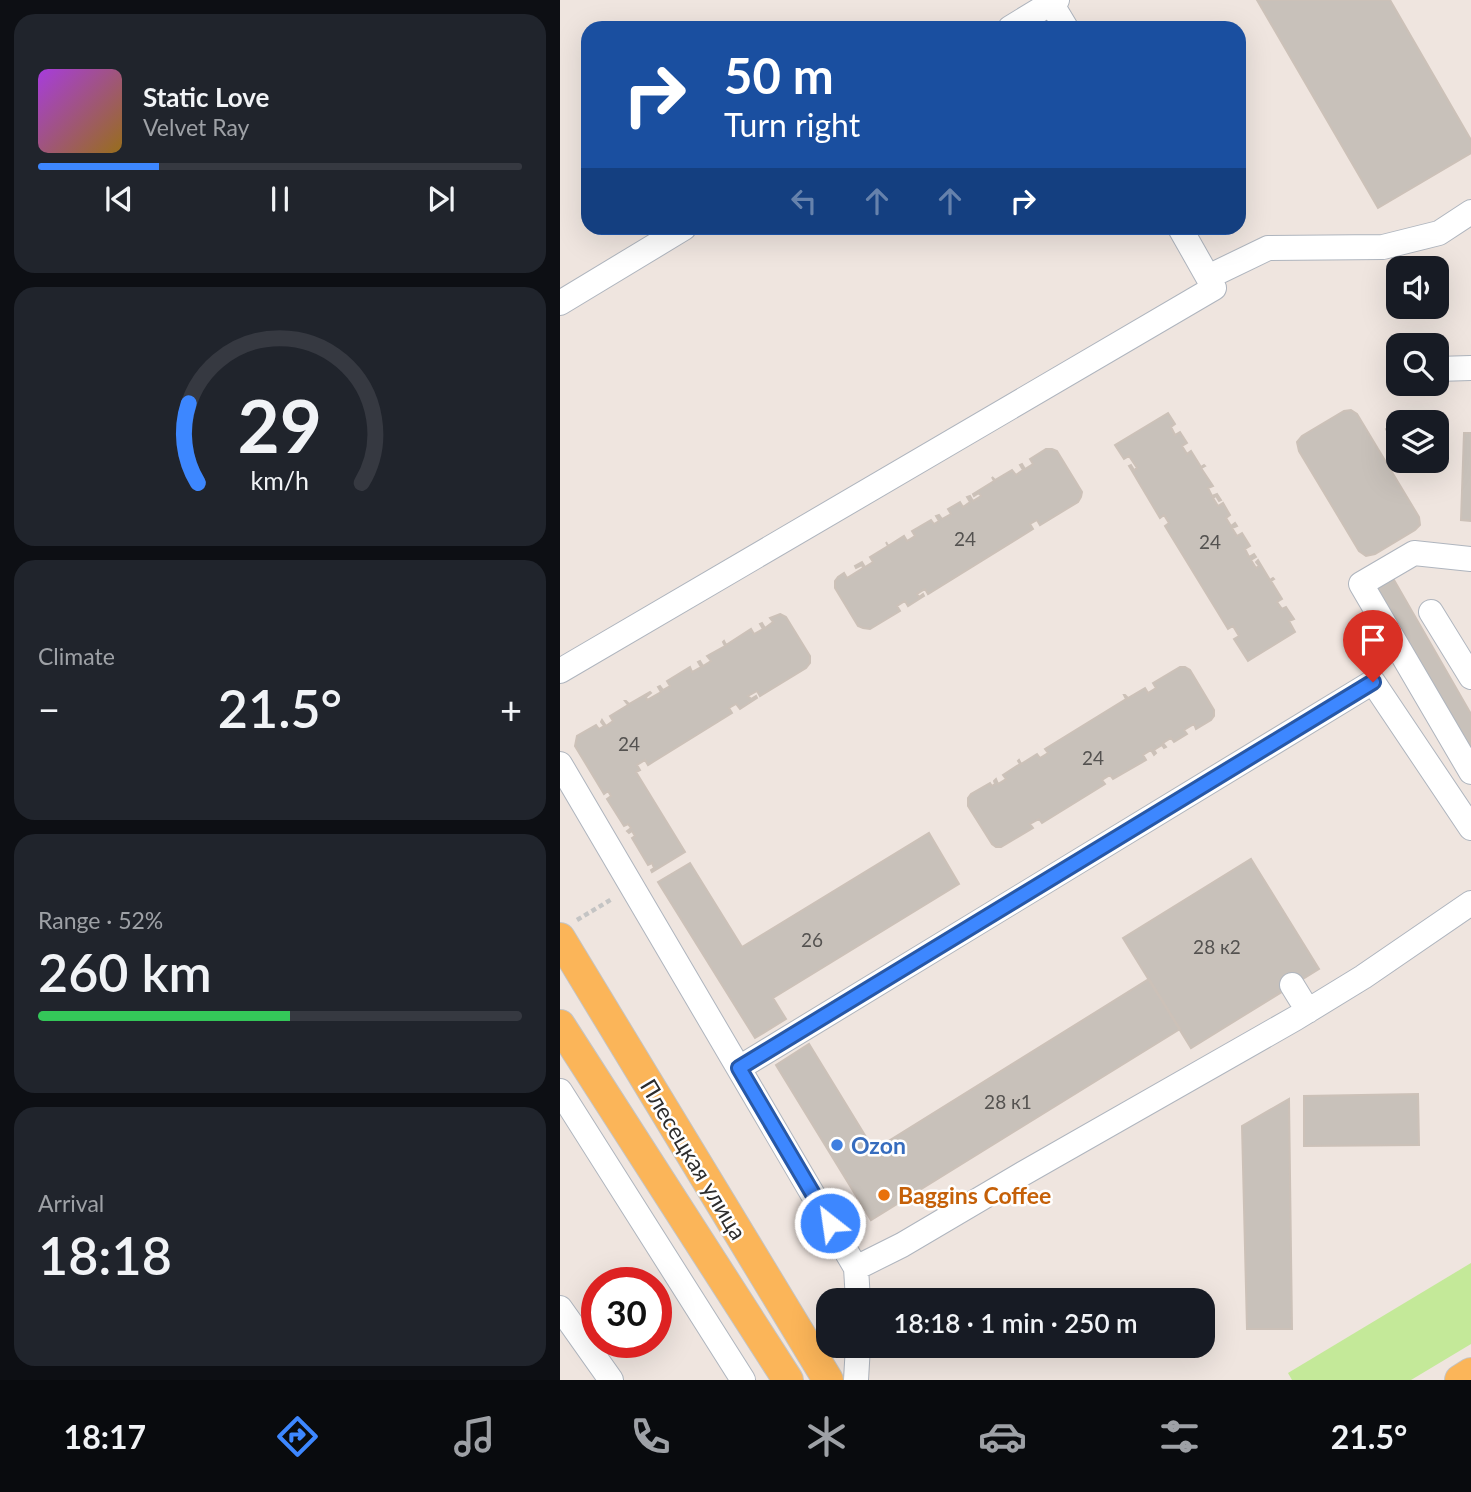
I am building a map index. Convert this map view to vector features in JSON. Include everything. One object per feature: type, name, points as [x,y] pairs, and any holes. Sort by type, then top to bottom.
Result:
[{"type":"main road","name":"Плесецкая улица","points":[[565,932],[828,1380]]},
{"type":"main road","name":"Плесецкая улица","points":[[560,1025],[788,1380]]},
{"type":"main road","points":[[1460,1380],[1471,1373]]},
{"type":"street","points":[[1021,21],[1054,1],[1063,21]]},
{"type":"street","points":[[1209,277],[1268,248],[1383,247],[1439,233],[1471,212]]},
{"type":"street","points":[[560,303],[672,235]]},
{"type":"street","points":[[560,671],[1214,288],[1184,235]]},
{"type":"street","points":[[1449,369],[1471,368]]},
{"type":"street","points":[[1471,559],[1414,553],[1360,583],[1471,772]]},
{"type":"street","points":[[1431,612],[1471,677]]},
{"type":"street","points":[[739,1068],[1373,682],[1471,828]]},
{"type":"street","points":[[560,764],[856,1268],[857,1288]]},
{"type":"street","points":[[856,1268],[902,1245],[1302,1014],[1363,977],[1471,903]]},
{"type":"street","points":[[1286,989],[1302,1014]]},
{"type":"street","points":[[560,1091],[743,1380]]},
{"type":"street","points":[[560,1308],[611,1380]]},
{"type":"street","points":[[856,1380],[857,1358]]},
{"type":"path","points":[[565,932],[633,886]]},
{"type":"green space","points":[[1471,1263],[1471,1344],[1411,1380],[1292,1380],[1288,1373]]},
{"type":"building","points":[[1257,0],[1390,0],[1471,140],[1471,153],[1378,208]]},
{"type":"building","points":[[1351,410],[1357,414],[1386,462],[1386,473],[1393,473],[1419,517],[1420,525],[1415,530],[1375,554],[1366,556],[1359,551],[1299,451],[1297,442],[1302,436],[1344,411]]},
{"type":"building","points":[[1168,413],[1175,424],[1171,427],[1175,435],[1180,432],[1187,443],[1182,446],[1187,454],[1191,451],[1201,467],[1205,466],[1201,468],[1213,486],[1208,488],[1212,496],[1217,494],[1221,500],[1216,496],[1213,498],[1218,506],[1223,503],[1230,515],[1226,518],[1231,526],[1235,523],[1237,526],[1232,528],[1237,536],[1242,533],[1250,546],[1245,549],[1249,557],[1254,554],[1256,557],[1251,560],[1256,568],[1259,566],[1256,562],[1258,560],[1270,580],[1274,579],[1271,581],[1282,599],[1277,602],[1282,609],[1286,607],[1294,619],[1289,621],[1295,632],[1248,661],[1234,639],[1239,636],[1233,626],[1228,629],[1165,526],[1169,523],[1164,515],[1160,518],[1129,466],[1134,470],[1137,468],[1129,456],[1124,459],[1115,445]]},
{"type":"building","points":[[1464,433],[1471,433],[1471,521],[1461,520]]},
{"type":"building","points":[[1046,449],[1057,451],[1082,492],[1078,502],[1040,525],[1037,520],[1030,524],[1033,529],[928,594],[925,589],[917,594],[919,597],[923,594],[924,596],[908,606],[905,601],[897,606],[900,611],[870,629],[858,626],[835,588],[835,581],[844,573],[847,578],[863,568],[862,565],[856,568],[855,566],[862,562],[865,567],[873,562],[870,557],[904,536],[907,541],[915,536],[912,531],[931,520],[934,524],[939,521],[936,516],[939,515],[942,519],[951,514],[948,509],[960,502],[963,507],[970,502],[967,497],[970,496],[973,501],[981,496],[979,493],[974,496],[973,494],[994,481],[992,477],[995,480],[1012,470],[1016,475],[1023,470],[1020,465],[1025,469],[1033,464],[1030,459]]},
{"type":"building","points":[[1390,573],[1471,714],[1471,762],[1369,585]]},
{"type":"building","points":[[780,614],[786,617],[810,656],[810,663],[806,668],[760,696],[757,691],[748,696],[751,699],[756,696],[757,698],[740,709],[736,704],[729,708],[732,713],[648,765],[645,760],[637,765],[640,770],[636,772],[685,852],[652,872],[652,863],[648,865],[632,838],[635,836],[632,831],[627,831],[631,828],[628,824],[624,826],[607,799],[611,796],[608,791],[604,794],[575,746],[577,736],[596,725],[599,729],[604,726],[602,720],[606,726],[613,721],[610,716],[628,705],[625,701],[629,704],[650,692],[647,700],[661,692],[658,687],[663,690],[670,686],[667,681],[690,667],[692,672],[701,667],[698,662],[703,666],[711,661],[707,656],[725,646],[724,641],[726,645],[751,629],[754,634],[763,629],[760,624],[765,628],[773,622],[770,618]]},
{"type":"building","points":[[1180,667],[1190,670],[1214,710],[1211,720],[1196,729],[1194,724],[1184,730],[1187,734],[1174,742],[1171,738],[1163,743],[1166,747],[1162,745],[1154,750],[1154,755],[1151,750],[1143,755],[1146,760],[1113,779],[1110,775],[1102,780],[1105,784],[1042,823],[1039,819],[1030,824],[1033,828],[1001,847],[992,844],[968,806],[971,794],[990,783],[992,786],[996,779],[998,784],[1006,779],[1003,775],[1020,764],[1019,760],[1021,764],[1037,754],[1040,758],[1048,753],[1045,749],[1126,699],[1124,695],[1128,698],[1145,688],[1148,693],[1156,688],[1153,683]]},
{"type":"building","points":[[929,833],[959,884],[773,998],[786,1019],[755,1038],[658,882],[690,863],[742,947]]},
{"type":"building","points":[[1251,859],[1319,969],[1191,1048],[1123,938]]},
{"type":"building","points":[[1149,979],[1180,1029],[871,1220],[776,1065],[809,1044],[874,1150]]},
{"type":"building","points":[[1418,1094],[1419,1145],[1304,1146],[1304,1096]]},
{"type":"building","points":[[1289,1099],[1292,1329],[1247,1329],[1242,1126]]},
{"type":"place","name":"Ozon","points":[[837,1145]]},
{"type":"place","name":"Baggins Coffee","points":[[884,1195]]},
{"type":"route","points":[[830,1223],[739,1068],[1373,682]]}]
